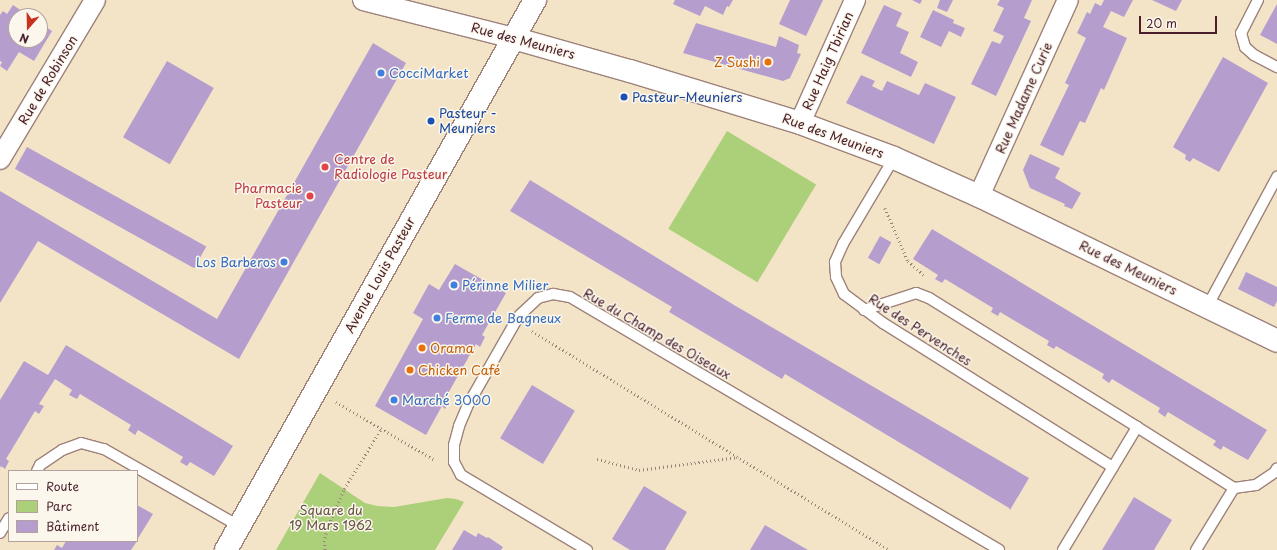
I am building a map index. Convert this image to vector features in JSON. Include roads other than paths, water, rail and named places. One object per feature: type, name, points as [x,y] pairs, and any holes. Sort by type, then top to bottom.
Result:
[{"type":"street","name":"Rue de Robinson","points":[[0,159],[94,0]]},
{"type":"street","name":"Rue des Meuniers","points":[[363,0],[513,38],[630,71],[800,123],[894,158],[979,196],[1277,341]]},
{"type":"street","name":"Avenue Louis Pasteur","points":[[226,550],[535,0]]},
{"type":"street","name":"Rue Haig Tbirian","points":[[800,123],[856,0]]},
{"type":"street","name":"Rue Madame Curie","points":[[979,196],[1068,0]]},
{"type":"lane","points":[[1258,0],[1241,33],[1245,47],[1254,55],[1277,67]]},
{"type":"lane","name":"Rue des Pervenches","points":[[894,158],[843,244],[835,262],[836,277],[844,294],[864,310],[1113,467]]},
{"type":"lane","points":[[1207,307],[1220,280],[1277,177]]},
{"type":"lane","points":[[864,310],[916,293],[932,300],[1234,488],[1256,485],[1275,472],[1277,468]]},
{"type":"lane","name":"Rue du Champ des Oiseaux","points":[[587,550],[461,475],[454,462],[454,445],[457,432],[469,403],[516,321],[520,315],[538,298],[553,294],[570,297],[999,550]]},
{"type":"lane","points":[[1062,550],[1137,427]]},
{"type":"lane","points":[[38,470],[40,465],[62,450],[81,443],[104,449],[239,526]]},
{"type":"lane","points":[[1196,550],[1234,488]]},
{"type":"lane","points":[[0,533],[8,520]]},
{"type":"place","name":"Z Sushi","points":[[768,62]]},
{"type":"place","name":"CocciMarket","points":[[381,73]]},
{"type":"place","name":"Pasteur–Meuniers","points":[[624,97]]},
{"type":"place","name":"Pasteur - Meuniers","points":[[431,121]]},
{"type":"place","name":"Centre de Radiologie Pasteur","points":[[325,167]]},
{"type":"place","name":"Pharmacie Pasteur","points":[[310,196]]},
{"type":"place","name":"Los Barberos","points":[[284,262]]},
{"type":"place","name":"Périnne Milier","points":[[454,285]]},
{"type":"place","name":"Ferme de Bagneux","points":[[437,318]]},
{"type":"place","name":"Orama","points":[[422,348]]},
{"type":"place","name":"Chicken Café","points":[[410,370]]},
{"type":"place","name":"Marché 3000","points":[[394,400]]},
{"type":"park label","name":"Square du 19 Mars 1962","points":[[331,518]]}]
